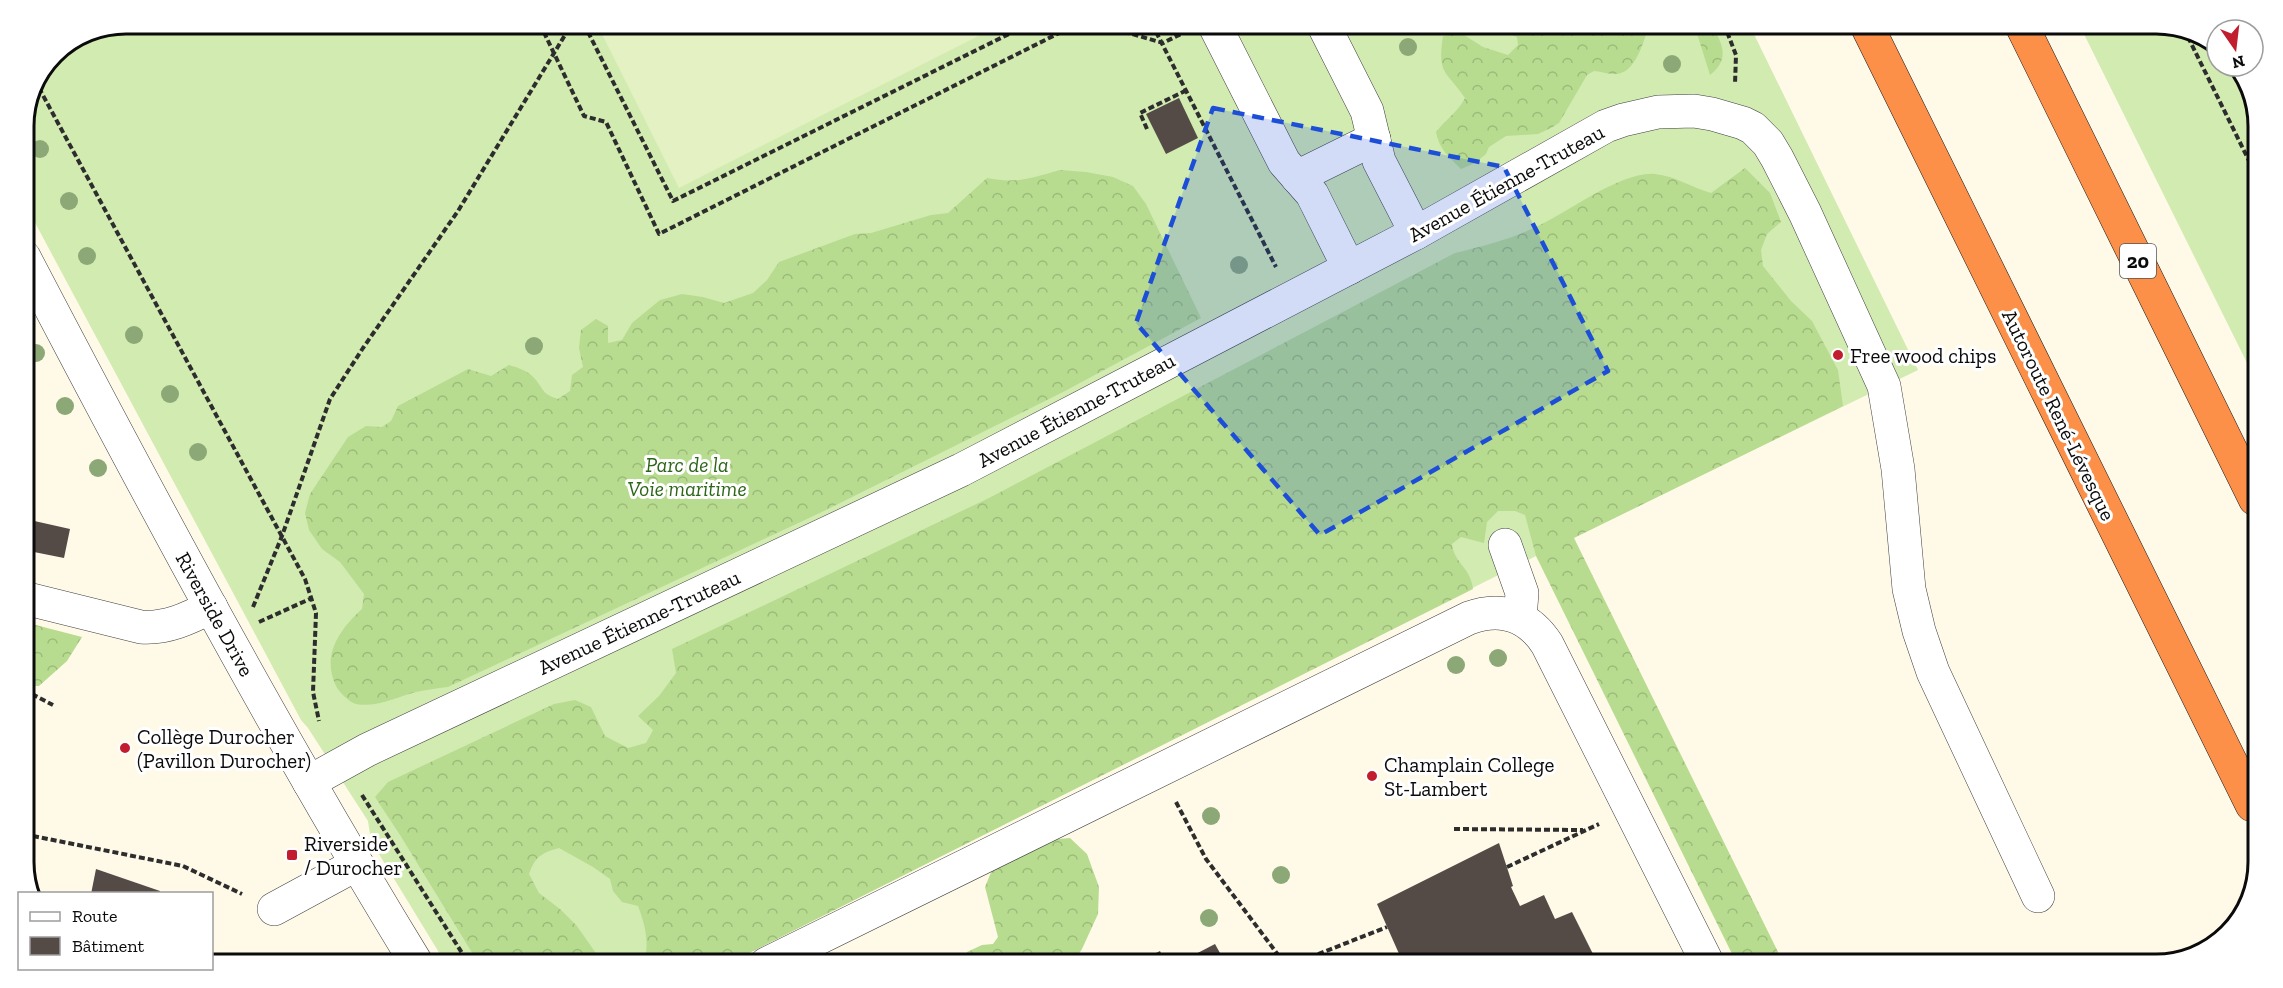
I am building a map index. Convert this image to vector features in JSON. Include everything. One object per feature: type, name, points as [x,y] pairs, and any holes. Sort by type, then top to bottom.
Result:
[{"type":"highway","name":"Autoroute René-Lévesque","points":[[1871,34],[2248,797]]},
{"type":"highway","name":"20","points":[[2026,34],[2248,485]]},
{"type":"street","points":[[1219,34],[1284,162],[1312,194],[1349,268]]},
{"type":"street","points":[[1328,34],[1367,111],[1379,161],[1416,233]]},
{"type":"street","name":"Avenue Étienne-Truteau","points":[[309,782],[368,750],[961,470],[1416,233],[1606,126],[1640,115],[1676,111],[1712,114],[1753,128],[1768,143],[1805,213],[1884,386],[1898,469],[1909,589],[1919,631],[1934,672],[2038,896]]},
{"type":"street","points":[[1297,177],[1374,139]]},
{"type":"street","name":"Riverside Drive","points":[[35,278],[211,607],[309,782],[411,954]]},
{"type":"street","points":[[1505,545],[1522,592],[1520,618]]},
{"type":"street","points":[[35,601],[141,627],[166,626],[211,607]]},
{"type":"street","points":[[786,954],[1469,618],[1491,612],[1520,618],[1533,626],[1547,644],[1703,954]]},
{"type":"street","points":[[274,909],[357,864]]},
{"type":"path","points":[[545,34],[584,116],[606,122],[659,234],[1055,34]]},
{"type":"path","points":[[250,614],[282,536],[330,399],[458,211],[565,34]]},
{"type":"path","points":[[589,34],[673,201],[1009,34]]},
{"type":"path","points":[[1132,34],[1163,43]]},
{"type":"path","points":[[1158,34],[1277,268]]},
{"type":"path","points":[[1728,34],[1736,64]]},
{"type":"path","points":[[2190,40],[2248,159]]},
{"type":"path","points":[[1148,129],[1140,113],[1187,90]]},
{"type":"path","points":[[42,93],[305,579],[312,598],[316,622],[313,692],[321,728]]},
{"type":"path","points":[[256,624],[312,598]]},
{"type":"path","points":[[35,696],[53,705]]},
{"type":"path","points":[[1174,798],[1206,859],[1277,954]]},
{"type":"path","points":[[370,808],[463,954]]},
{"type":"path","points":[[1507,867],[1605,821]]},
{"type":"path","points":[[1454,829],[1587,830]]},
{"type":"path","points":[[35,836],[183,866],[274,909]]},
{"type":"path","points":[[1318,954],[1387,927]]},
{"type":"highlighted area","points":[[1213,108],[1504,167],[1608,371],[1320,535],[1136,323]]},
{"type":"green space","name":"Parc de la Voie maritime","points":[[126,34],[1754,34],[1918,370],[1536,556],[747,954],[440,954],[371,841],[368,821],[301,720],[35,223],[35,120],[38,103],[53,70],[80,47],[97,39]]},
{"type":"green space","points":[[602,34],[982,34],[679,188]]},
{"type":"green space","points":[[1463,34],[1483,47],[1508,55],[1518,45],[1517,37],[1509,34],[1646,34],[1638,56],[1628,69],[1621,73],[1610,74],[1594,71],[1587,75],[1559,123],[1538,134],[1506,136],[1489,147],[1486,154],[1475,163],[1461,169],[1442,148],[1436,132],[1459,108],[1465,98],[1442,65],[1443,36]]},
{"type":"green space","points":[[1697,34],[1717,34],[1719,38],[1723,51],[1721,63],[1710,75]]},
{"type":"green space","points":[[2084,34],[2157,34],[2192,41],[2205,48],[2205,78],[2234,78],[2244,97],[2248,120],[2248,365]]},
{"type":"green space","points":[[1745,168],[1770,193],[1781,222],[1767,234],[1761,250],[1763,266],[1791,301],[1812,321],[1838,370],[1843,406],[1574,538],[1779,954],[1732,954],[1536,556],[1525,515],[1515,511],[1498,511],[1487,522],[1484,543],[1461,537],[1452,544],[1453,551],[1472,582],[1473,589],[747,954],[646,954],[644,926],[638,906],[622,902],[613,891],[610,879],[559,848],[540,856],[529,874],[539,893],[577,926],[597,954],[473,954],[375,797],[388,782],[554,704],[575,700],[591,707],[605,736],[628,748],[646,743],[653,730],[638,716],[659,696],[676,673],[672,649],[989,498],[1455,253],[1528,231],[1611,185],[1641,175],[1662,175],[1711,193]]},
{"type":"green space","points":[[1060,170],[1113,177],[1133,186],[1146,204],[1201,318],[1065,391],[824,511],[448,687],[416,692],[371,705],[356,704],[350,701],[337,688],[332,675],[332,653],[340,634],[362,609],[364,594],[340,562],[322,549],[309,530],[305,513],[310,494],[348,437],[366,426],[382,427],[391,421],[398,406],[468,369],[491,376],[509,365],[516,367],[530,374],[545,392],[558,399],[570,391],[572,375],[583,367],[579,348],[581,330],[596,319],[608,326],[608,343],[622,340],[632,323],[660,300],[682,294],[724,303],[753,293],[767,280],[779,262],[855,234],[871,233],[931,215],[948,213],[987,178],[1015,180]]},
{"type":"green space","points":[[35,625],[82,637],[67,661],[39,686],[35,686]]},
{"type":"green space","points":[[1070,838],[1087,854],[1099,887],[1098,914],[1079,954],[966,954],[982,945],[993,944],[998,937],[985,887],[992,870],[1058,839]]},
{"type":"building","points":[[1179,98],[1198,138],[1166,154],[1146,114]]},
{"type":"building","points":[[35,521],[70,529],[64,558],[35,552]]},
{"type":"building","points":[[1499,843],[1513,886],[1511,887],[1520,906],[1544,895],[1555,919],[1572,912],[1593,954],[1399,954],[1377,904]]},
{"type":"building","points":[[96,869],[160,891],[160,892],[91,892]]},
{"type":"building","points":[[1215,944],[1220,954],[1196,954]]},
{"type":"place","name":"Free wood chips","points":[[1838,355]]},
{"type":"place","name":"Collège Durocher (Pavillon Durocher)","points":[[125,748]]},
{"type":"place","name":"Champlain College St-Lambert","points":[[1372,776]]},
{"type":"place","name":"Riverside / Durocher","points":[[292,855]]}]
